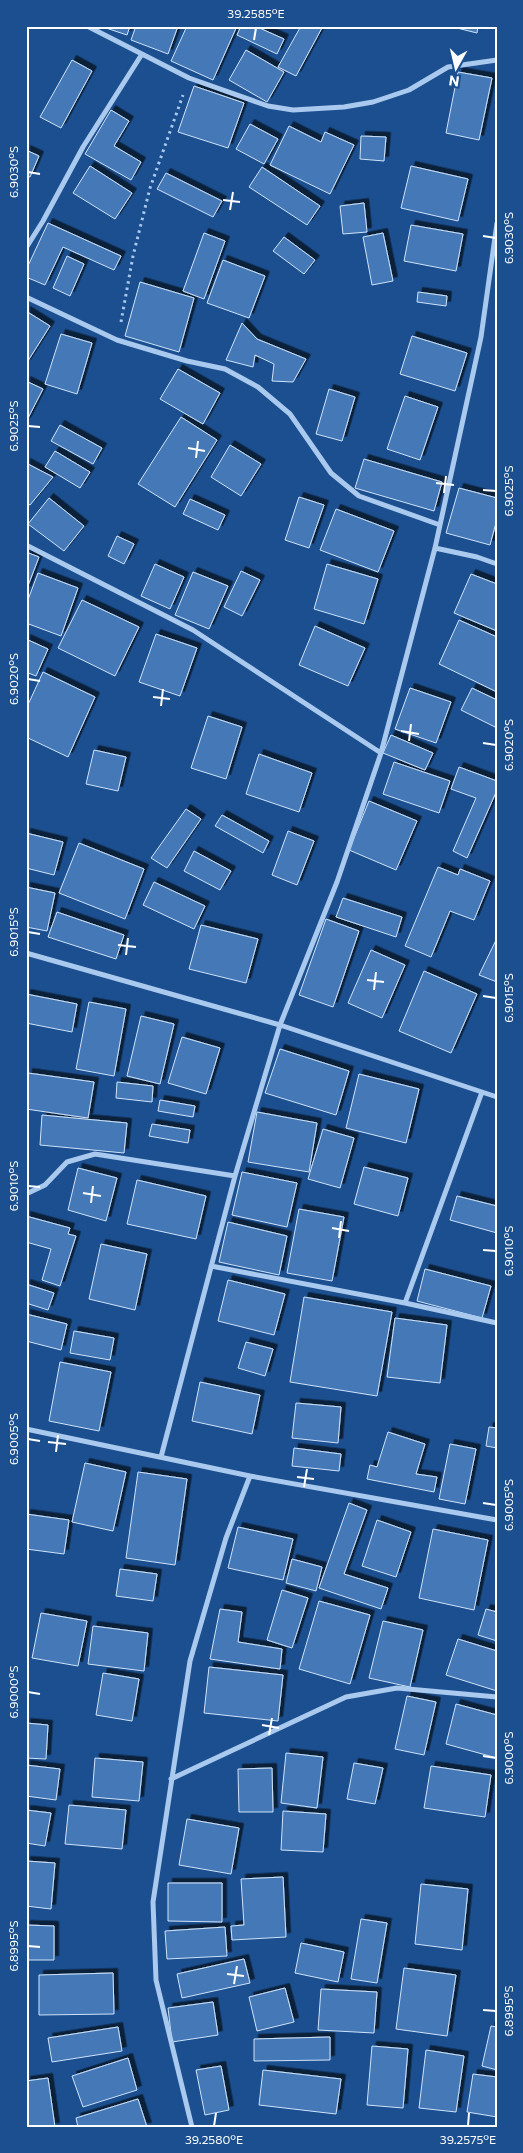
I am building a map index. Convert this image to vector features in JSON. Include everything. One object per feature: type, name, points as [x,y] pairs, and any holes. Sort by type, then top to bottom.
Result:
[{"type":"street","points":[[87,26],[189,78],[268,106],[293,110],[344,107],[373,102],[409,90],[448,67],[497,60]]},
{"type":"street","points":[[26,248],[44,221],[83,146],[142,54]]},
{"type":"street","points":[[161,1457],[235,1176],[280,1025],[337,882],[382,752],[435,548],[481,337],[497,223]]},
{"type":"street","points":[[26,296],[117,340],[187,361],[225,369],[258,387],[290,414],[331,473],[359,496],[440,525]]},
{"type":"street","points":[[26,545],[193,630],[382,752]]},
{"type":"street","points":[[435,548],[477,557],[497,564]]},
{"type":"street","points":[[26,954],[280,1025],[497,1097]]},
{"type":"street","points":[[405,1302],[482,1092]]},
{"type":"street","points":[[26,1194],[45,1184],[67,1162],[95,1154],[235,1176]]},
{"type":"street","points":[[211,1266],[405,1302],[497,1323]]},
{"type":"street","points":[[26,1429],[250,1476],[497,1520]]},
{"type":"street","points":[[192,2127],[156,1980],[153,1902],[190,1661],[226,1538],[250,1476]]},
{"type":"street","points":[[171,1779],[346,1697],[397,1688],[497,1697]]},
{"type":"path","points":[[117,340],[133,256],[150,188],[189,78]]},
{"type":"building","points":[[100,26],[130,26],[127,35]]},
{"type":"building","points":[[136,26],[178,26],[168,54],[131,40]]},
{"type":"building","points":[[187,26],[237,26],[213,80],[171,61]]},
{"type":"building","points":[[241,26],[255,26],[284,39],[277,54],[237,35]]},
{"type":"building","points":[[301,26],[323,26],[296,76],[278,67]]},
{"type":"building","points":[[449,26],[478,26],[477,33]]},
{"type":"building","points":[[246,50],[284,72],[267,102],[229,80]]},
{"type":"building","points":[[72,60],[92,71],[61,128],[40,117]]},
{"type":"building","points":[[458,72],[492,78],[479,140],[446,133]]},
{"type":"building","points":[[194,86],[244,103],[228,148],[178,132]]},
{"type":"building","points":[[111,110],[129,121],[114,146],[141,162],[131,180],[85,154]]},
{"type":"building","points":[[250,124],[278,139],[264,164],[236,149]]},
{"type":"building","points":[[289,126],[321,142],[325,132],[354,145],[330,194],[270,165]]},
{"type":"building","points":[[361,136],[386,137],[384,161],[360,159]]},
{"type":"building","points":[[26,150],[39,156],[30,177],[26,176]]},
{"type":"building","points":[[90,166],[132,193],[115,219],[73,193]]},
{"type":"building","points":[[411,166],[468,179],[458,221],[401,208]]},
{"type":"building","points":[[262,167],[320,206],[307,225],[249,187]]},
{"type":"building","points":[[166,173],[222,201],[213,217],[157,189]]},
{"type":"building","points":[[364,203],[367,232],[343,234],[340,206]]},
{"type":"building","points":[[48,223],[121,256],[114,270],[63,247],[45,285],[26,277],[26,270]]},
{"type":"building","points":[[411,225],[463,234],[456,271],[404,261]]},
{"type":"building","points":[[204,233],[225,241],[204,299],[183,291]]},
{"type":"building","points":[[383,233],[393,281],[372,285],[363,237]]},
{"type":"building","points":[[284,237],[315,260],[304,274],[273,251]]},
{"type":"building","points":[[67,256],[84,264],[70,296],[53,288]]},
{"type":"building","points":[[223,260],[265,276],[249,318],[207,303]]},
{"type":"building","points":[[140,282],[194,298],[179,352],[125,336]]},
{"type":"building","points":[[418,292],[447,296],[446,306],[417,302]]},
{"type":"building","points":[[26,311],[50,326],[26,364]]},
{"type":"building","points":[[242,323],[257,339],[306,359],[293,382],[272,381],[274,364],[255,355],[253,367],[226,360]]},
{"type":"building","points":[[61,334],[92,343],[77,394],[45,384]]},
{"type":"building","points":[[412,336],[467,353],[455,391],[400,374]]},
{"type":"building","points":[[178,369],[220,393],[203,424],[160,399]]},
{"type":"building","points":[[26,381],[43,389],[26,422]]},
{"type":"building","points":[[329,389],[355,397],[342,441],[316,434]]},
{"type":"building","points":[[405,396],[438,407],[420,460],[387,449]]},
{"type":"building","points":[[181,417],[217,440],[175,507],[138,484]]},
{"type":"building","points":[[60,425],[102,448],[93,464],[51,441]]},
{"type":"building","points":[[230,445],[261,464],[241,496],[211,477]]},
{"type":"building","points":[[55,451],[90,472],[80,488],[45,467]]},
{"type":"building","points":[[364,459],[442,482],[434,511],[355,488]]},
{"type":"building","points":[[26,463],[53,477],[30,505],[26,503]]},
{"type":"building","points":[[459,488],[497,498],[497,519],[490,545],[446,533]]},
{"type":"building","points":[[299,497],[324,505],[309,548],[285,540]]},
{"type":"building","points":[[49,498],[84,526],[64,551],[28,524]]},
{"type":"building","points":[[190,499],[225,515],[218,530],[183,514]]},
{"type":"building","points":[[336,509],[394,531],[378,572],[320,550]]},
{"type":"building","points":[[117,536],[134,544],[124,564],[108,556]]},
{"type":"building","points":[[26,552],[39,557],[26,591]]},
{"type":"building","points":[[155,564],[184,577],[170,609],[141,596]]},
{"type":"building","points":[[327,564],[378,579],[364,624],[314,609]]},
{"type":"building","points":[[241,571],[260,580],[242,616],[224,607]]},
{"type":"building","points":[[193,572],[228,586],[209,629],[175,615]]},
{"type":"building","points":[[38,573],[78,588],[61,636],[26,623],[26,605]]},
{"type":"building","points":[[471,574],[497,584],[497,631],[454,613]]},
{"type":"building","points":[[82,600],[139,627],[115,676],[58,648]]},
{"type":"building","points":[[459,620],[497,637],[497,692],[439,664]]},
{"type":"building","points":[[315,626],[365,648],[348,686],[299,665]]},
{"type":"building","points":[[156,634],[197,648],[180,696],[139,682]]},
{"type":"building","points":[[26,639],[48,649],[36,676],[26,672]]},
{"type":"building","points":[[43,672],[95,697],[68,757],[26,737],[26,709]]},
{"type":"building","points":[[410,688],[451,702],[436,743],[395,729]]},
{"type":"building","points":[[472,688],[497,700],[497,728],[461,710]]},
{"type":"building","points":[[208,716],[242,727],[226,779],[191,768]]},
{"type":"building","points":[[391,735],[433,753],[425,770],[383,753]]},
{"type":"building","points":[[94,750],[126,757],[118,791],[86,784]]},
{"type":"building","points":[[259,754],[312,773],[299,812],[246,794]]},
{"type":"building","points":[[394,762],[450,781],[439,813],[383,794]]},
{"type":"building","points":[[459,767],[497,781],[497,790],[467,858],[453,851],[476,798],[451,789]]},
{"type":"building","points":[[369,801],[417,821],[396,870],[349,850]]},
{"type":"building","points":[[186,809],[201,819],[167,868],[151,858]]},
{"type":"building","points":[[222,815],[269,841],[263,853],[215,826]]},
{"type":"building","points":[[288,831],[314,841],[297,885],[272,875]]},
{"type":"building","points":[[26,833],[63,842],[54,875],[26,868]]},
{"type":"building","points":[[79,843],[144,869],[125,919],[59,893]]},
{"type":"building","points":[[194,851],[231,871],[220,890],[184,871]]},
{"type":"building","points":[[438,867],[458,875],[460,869],[490,881],[474,920],[450,911],[431,957],[405,946]]},
{"type":"building","points":[[154,882],[205,906],[194,929],[143,905]]},
{"type":"building","points":[[26,887],[55,893],[47,931],[26,927]]},
{"type":"building","points":[[343,898],[402,917],[396,937],[336,917]]},
{"type":"building","points":[[57,912],[124,935],[116,959],[48,937]]},
{"type":"building","points":[[326,919],[359,931],[333,1007],[299,995]]},
{"type":"building","points":[[201,925],[258,939],[246,983],[189,969]]},
{"type":"building","points":[[497,938],[497,982],[479,975]]},
{"type":"building","points":[[371,950],[405,965],[382,1018],[348,1003]]},
{"type":"building","points":[[424,971],[477,994],[451,1053],[399,1031]]},
{"type":"building","points":[[26,994],[77,1004],[72,1032],[26,1023]]},
{"type":"building","points":[[89,1002],[126,1009],[114,1076],[76,1069]]},
{"type":"building","points":[[141,1016],[174,1024],[160,1084],[127,1076]]},
{"type":"building","points":[[182,1037],[220,1048],[206,1094],[168,1083]]},
{"type":"building","points":[[280,1049],[349,1071],[336,1115],[265,1093]]},
{"type":"building","points":[[28,1073],[94,1082],[88,1118],[26,1109]]},
{"type":"building","points":[[359,1074],[419,1089],[406,1143],[346,1128]]},
{"type":"building","points":[[117,1082],[153,1086],[152,1102],[116,1098]]},
{"type":"building","points":[[160,1100],[195,1106],[193,1117],[158,1111]]},
{"type":"building","points":[[257,1112],[317,1123],[309,1172],[248,1162]]},
{"type":"building","points":[[42,1115],[127,1123],[124,1153],[40,1145]]},
{"type":"building","points":[[152,1124],[190,1130],[188,1143],[149,1136]]},
{"type":"building","points":[[323,1129],[354,1138],[340,1188],[308,1179]]},
{"type":"building","points":[[364,1167],[408,1178],[398,1216],[354,1204]]},
{"type":"building","points":[[78,1168],[117,1178],[106,1221],[68,1210]]},
{"type":"building","points":[[242,1172],[297,1183],[287,1227],[232,1215]]},
{"type":"building","points":[[137,1180],[206,1196],[196,1239],[127,1224]]},
{"type":"building","points":[[457,1196],[497,1206],[497,1233],[450,1220]]},
{"type":"building","points":[[299,1209],[344,1217],[332,1281],[287,1273]]},
{"type":"building","points":[[26,1216],[70,1228],[68,1234],[76,1236],[60,1286],[42,1280],[51,1249],[26,1242]]},
{"type":"building","points":[[228,1222],[287,1236],[279,1275],[219,1262]]},
{"type":"building","points":[[101,1244],[147,1254],[135,1310],[89,1299]]},
{"type":"building","points":[[425,1269],[491,1286],[482,1318],[417,1301]]},
{"type":"building","points":[[228,1280],[285,1294],[274,1335],[218,1321]]},
{"type":"building","points":[[26,1284],[54,1293],[48,1310],[26,1303]]},
{"type":"building","points":[[304,1297],[392,1312],[377,1396],[290,1382]]},
{"type":"building","points":[[26,1314],[67,1324],[61,1350],[26,1341]]},
{"type":"building","points":[[395,1318],[447,1325],[440,1383],[387,1377]]},
{"type":"building","points":[[74,1331],[114,1338],[110,1360],[70,1353]]},
{"type":"building","points":[[246,1342],[273,1349],[265,1376],[238,1368]]},
{"type":"building","points":[[60,1362],[111,1372],[99,1431],[49,1421]]},
{"type":"building","points":[[200,1382],[260,1395],[252,1434],[192,1421]]},
{"type":"building","points":[[296,1403],[341,1407],[338,1443],[292,1438]]},
{"type":"building","points":[[489,1427],[497,1428],[497,1448],[486,1446]]},
{"type":"building","points":[[388,1432],[425,1444],[416,1474],[437,1477],[434,1492],[367,1479],[370,1465],[377,1467]]},
{"type":"building","points":[[450,1444],[476,1449],[465,1504],[439,1499]]},
{"type":"building","points":[[294,1448],[341,1454],[339,1471],[292,1466]]},
{"type":"building","points":[[85,1463],[126,1472],[113,1531],[72,1522]]},
{"type":"building","points":[[138,1472],[187,1479],[175,1565],[126,1558]]},
{"type":"building","points":[[349,1503],[367,1510],[344,1574],[388,1588],[381,1609],[319,1588]]},
{"type":"building","points":[[26,1514],[69,1520],[64,1554],[26,1549]]},
{"type":"building","points":[[377,1520],[411,1532],[396,1577],[362,1566]]},
{"type":"building","points":[[238,1527],[293,1539],[283,1580],[228,1568]]},
{"type":"building","points":[[433,1529],[488,1540],[474,1610],[419,1598]]},
{"type":"building","points":[[292,1559],[322,1567],[316,1591],[286,1583]]},
{"type":"building","points":[[120,1569],[157,1574],[153,1601],[116,1596]]},
{"type":"building","points":[[282,1590],[308,1598],[292,1648],[267,1640]]},
{"type":"building","points":[[319,1601],[370,1615],[350,1684],[299,1669]]},
{"type":"building","points":[[220,1609],[242,1612],[238,1642],[282,1649],[280,1669],[210,1659]]},
{"type":"building","points":[[486,1609],[497,1612],[497,1641],[478,1635]]},
{"type":"building","points":[[41,1613],[87,1621],[78,1666],[32,1658]]},
{"type":"building","points":[[383,1621],[423,1630],[410,1687],[369,1678]]},
{"type":"building","points":[[93,1626],[148,1633],[144,1671],[88,1664]]},
{"type":"building","points":[[458,1639],[497,1651],[497,1691],[446,1675]]},
{"type":"building","points":[[209,1667],[283,1675],[278,1721],[204,1713]]},
{"type":"building","points":[[103,1673],[139,1679],[132,1721],[96,1715]]},
{"type":"building","points":[[407,1696],[436,1702],[424,1755],[395,1749]]},
{"type":"building","points":[[456,1704],[497,1715],[497,1758],[446,1744]]},
{"type":"building","points":[[26,1723],[48,1725],[46,1759],[26,1758]]},
{"type":"building","points":[[286,1753],[323,1757],[317,1808],[281,1803]]},
{"type":"building","points":[[95,1758],[143,1762],[139,1801],[92,1797]]},
{"type":"building","points":[[354,1763],[383,1768],[375,1804],[347,1799]]},
{"type":"building","points":[[26,1765],[60,1769],[56,1800],[26,1796]]},
{"type":"building","points":[[431,1766],[491,1775],[485,1817],[424,1808]]},
{"type":"building","points":[[272,1768],[273,1812],[239,1812],[238,1769]]},
{"type":"building","points":[[69,1805],[126,1810],[122,1849],[65,1844]]},
{"type":"building","points":[[26,1810],[51,1813],[45,1846],[26,1843]]},
{"type":"building","points":[[283,1811],[326,1814],[323,1852],[281,1850]]},
{"type":"building","points":[[187,1819],[239,1828],[231,1874],[179,1865]]},
{"type":"building","points":[[26,1861],[55,1863],[51,1909],[26,1906]]},
{"type":"building","points":[[283,1877],[286,1937],[232,1940],[231,1926],[244,1925],[241,1879]]},
{"type":"building","points":[[168,1883],[222,1883],[222,1922],[168,1921]]},
{"type":"building","points":[[421,1884],[468,1889],[462,1950],[415,1944]]},
{"type":"building","points":[[361,1919],[387,1923],[377,1983],[351,1979]]},
{"type":"building","points":[[26,1925],[54,1926],[54,1960],[26,1960]]},
{"type":"building","points":[[225,1927],[227,1956],[167,1959],[165,1931]]},
{"type":"building","points":[[301,1943],[344,1952],[338,1982],[295,1973]]},
{"type":"building","points":[[244,1959],[250,1983],[182,1998],[177,1974]]},
{"type":"building","points":[[404,1968],[456,1975],[447,2036],[396,2029]]},
{"type":"building","points":[[113,1973],[114,2014],[39,2015],[39,1975]]},
{"type":"building","points":[[285,1988],[294,2022],[257,2031],[249,1997]]},
{"type":"building","points":[[321,1989],[377,1992],[374,2033],[318,2030]]},
{"type":"building","points":[[213,2002],[218,2035],[172,2042],[168,2008]]},
{"type":"building","points":[[491,2026],[497,2027],[497,2070],[482,2066]]},
{"type":"building","points":[[118,2027],[122,2051],[52,2062],[48,2038]]},
{"type":"building","points":[[330,2037],[330,2060],[254,2061],[254,2039]]},
{"type":"building","points":[[372,2046],[408,2049],[403,2108],[367,2105]]},
{"type":"building","points":[[426,2050],[464,2056],[456,2112],[419,2108]]},
{"type":"building","points":[[128,2058],[137,2090],[83,2107],[72,2076]]},
{"type":"building","points":[[221,2066],[229,2110],[205,2115],[196,2070]]},
{"type":"building","points":[[263,2070],[341,2079],[336,2114],[259,2105]]},
{"type":"building","points":[[473,2074],[497,2077],[497,2117],[467,2112]]},
{"type":"building","points":[[48,2078],[55,2127],[26,2127],[26,2081]]},
{"type":"building","points":[[138,2099],[147,2127],[78,2127],[76,2118]]}]
